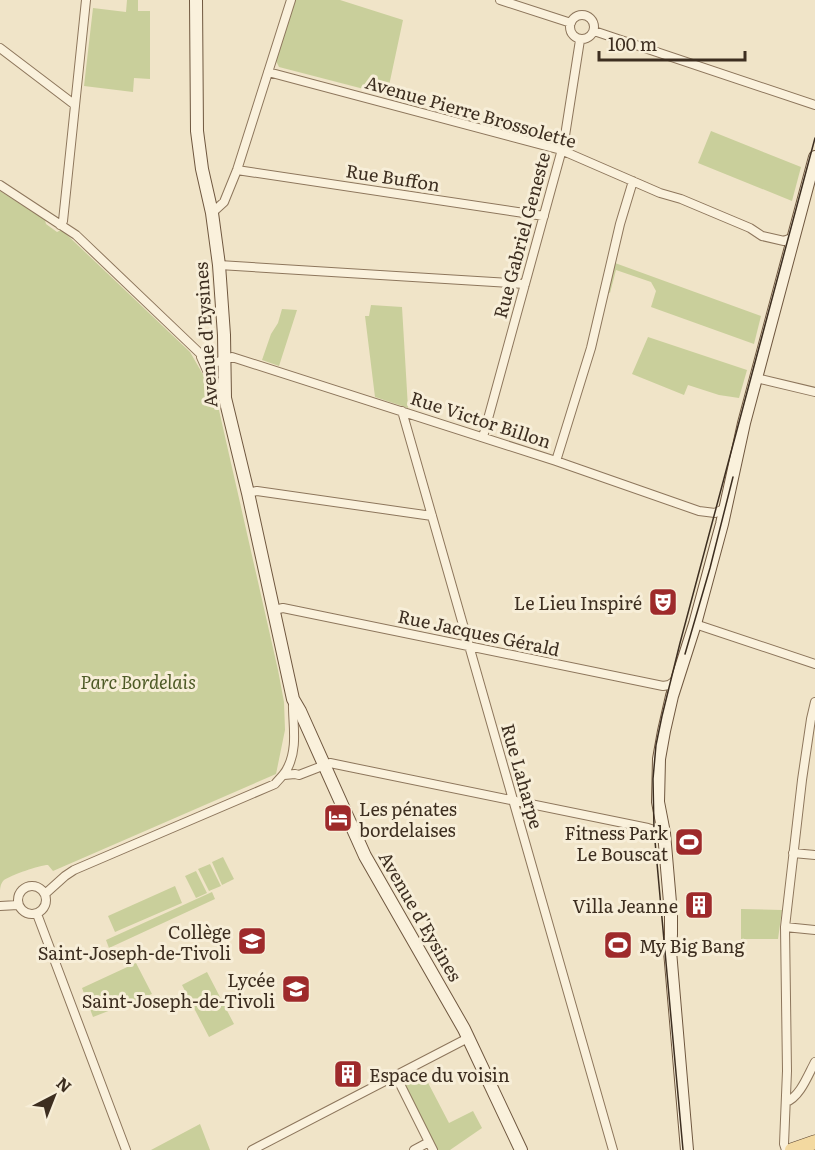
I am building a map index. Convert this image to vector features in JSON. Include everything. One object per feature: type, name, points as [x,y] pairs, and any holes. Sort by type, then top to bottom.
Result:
[{"type":"main road","points":[[792,1150],[815,1142]]},
{"type":"street","points":[[60,225],[63,221],[86,0]]},
{"type":"street","name":"Avenue d'Eysines","points":[[196,0],[197,130],[219,265],[224,387],[293,699],[294,740],[292,756],[284,775]]},
{"type":"street","points":[[212,213],[224,202],[237,170],[291,0]]},
{"type":"street","points":[[500,0],[571,23]]},
{"type":"street","points":[[588,16],[594,23],[594,31],[587,39],[576,38],[571,32],[571,23],[576,17],[588,16]]},
{"type":"street","points":[[594,31],[815,105]]},
{"type":"street","name":"Rue Gabriel Geneste","points":[[483,437],[561,150],[580,39]]},
{"type":"street","points":[[0,48],[75,105]]},
{"type":"street","name":"Avenue Pierre Brossolette","points":[[268,72],[561,150],[774,239],[784,241],[794,237]]},
{"type":"street","points":[[687,1150],[670,951],[672,924],[664,833],[658,802],[658,767],[665,724],[676,681],[695,624],[726,508],[744,423],[815,157]]},
{"type":"street","name":"Rue Buffon","points":[[237,170],[544,216]]},
{"type":"street","points":[[556,461],[591,348],[620,224],[633,182]]},
{"type":"street","points":[[0,185],[76,235],[200,354],[214,384],[224,387]]},
{"type":"street","points":[[219,265],[525,284]]},
{"type":"street","name":"Rue Victor Billon","points":[[200,354],[209,362],[214,363],[232,357],[556,461],[699,511],[715,513],[726,508]]},
{"type":"street","points":[[756,378],[815,392]]},
{"type":"street","name":"Rue Laharpe","points":[[402,411],[613,1150]]},
{"type":"street","points":[[248,493],[257,491],[432,516]]},
{"type":"street","name":"Rue Jacques Gérald","points":[[274,610],[283,608],[665,687],[676,681]]},
{"type":"street","points":[[695,624],[815,664]]},
{"type":"street","name":"Avenue d'Eysines","points":[[293,699],[365,856],[468,1038],[521,1150]]},
{"type":"street","points":[[786,1150],[784,1144],[787,1012],[785,927],[811,718],[815,702]]},
{"type":"street","points":[[45,894],[74,870],[276,784],[284,775],[299,775],[330,763],[664,833]]},
{"type":"street","points":[[793,853],[815,855]]},
{"type":"street","points":[[35,886],[43,890],[45,894],[46,904],[37,914],[28,914],[18,905],[20,892],[27,887],[35,886]]},
{"type":"street","points":[[0,906],[18,905]]},
{"type":"street","points":[[37,914],[126,1150]]},
{"type":"street","points":[[785,927],[815,930]]},
{"type":"street","points":[[252,1150],[468,1038]]},
{"type":"street","points":[[786,1102],[793,1098],[799,1090],[815,1062]]},
{"type":"street","points":[[396,1076],[431,1146],[414,1150]]},
{"type":"green space","points":[[127,0],[138,0],[138,11],[150,11],[150,79],[134,78],[133,92],[84,86],[93,8],[126,12]]},
{"type":"green space","points":[[294,0],[340,0],[403,20],[387,95],[279,67],[275,59]]},
{"type":"green space","points":[[711,131],[801,167],[792,201],[698,163]]},
{"type":"green space","name":"Parc Bordelais","points":[[0,191],[45,220],[46,224],[57,232],[61,230],[64,232],[190,352],[216,397],[278,670],[284,702],[285,730],[276,774],[53,871],[48,865],[32,868],[4,880],[0,887]]},
{"type":"green space","points":[[615,263],[761,316],[754,344],[651,307],[656,291],[651,282],[616,270],[610,293],[606,291]]},
{"type":"green space","points":[[371,305],[402,307],[408,408],[375,397],[365,316],[369,316]]},
{"type":"green space","points":[[282,309],[297,310],[279,366],[262,360]]},
{"type":"green space","points":[[648,337],[747,370],[739,398],[719,395],[688,385],[684,395],[632,374]]},
{"type":"green space","points":[[223,857],[234,879],[222,885],[212,862]]},
{"type":"green space","points":[[210,864],[221,886],[209,891],[198,869]]},
{"type":"green space","points":[[196,871],[207,893],[196,898],[185,876]]},
{"type":"green space","points":[[175,886],[182,903],[115,932],[108,916]]},
{"type":"green space","points":[[212,892],[215,899],[109,948],[106,940]]},
{"type":"green space","points":[[741,909],[782,910],[778,939],[741,939]]},
{"type":"green space","points":[[136,963],[152,994],[93,1017],[82,988]]},
{"type":"green space","points":[[207,972],[234,1024],[209,1037],[182,985]]},
{"type":"green space","points":[[424,1075],[449,1123],[473,1111],[482,1128],[450,1150],[436,1150],[404,1085]]},
{"type":"green space","points":[[200,1124],[210,1150],[151,1150]]},
{"type":"tram line","points":[[683,1150],[654,830],[653,779],[656,745],[680,643],[815,138]]},
{"type":"tram line","points":[[685,654],[733,477]]},
{"type":"place","name":"Le Lieu Inspiré","points":[[663,602]]},
{"type":"place","name":"Les pénates bordelaises","points":[[338,818]]},
{"type":"place","name":"Fitness Park Le Bouscat","points":[[689,842]]},
{"type":"place","name":"Villa Jeanne","points":[[699,905]]},
{"type":"place","name":"Collège Saint-Joseph-de-Tivoli","points":[[252,941]]},
{"type":"place","name":"My Big Bang","points":[[618,945]]},
{"type":"place","name":"Lycée Saint-Joseph-de-Tivoli","points":[[296,989]]},
{"type":"place","name":"Espace du voisin","points":[[348,1074]]}]
